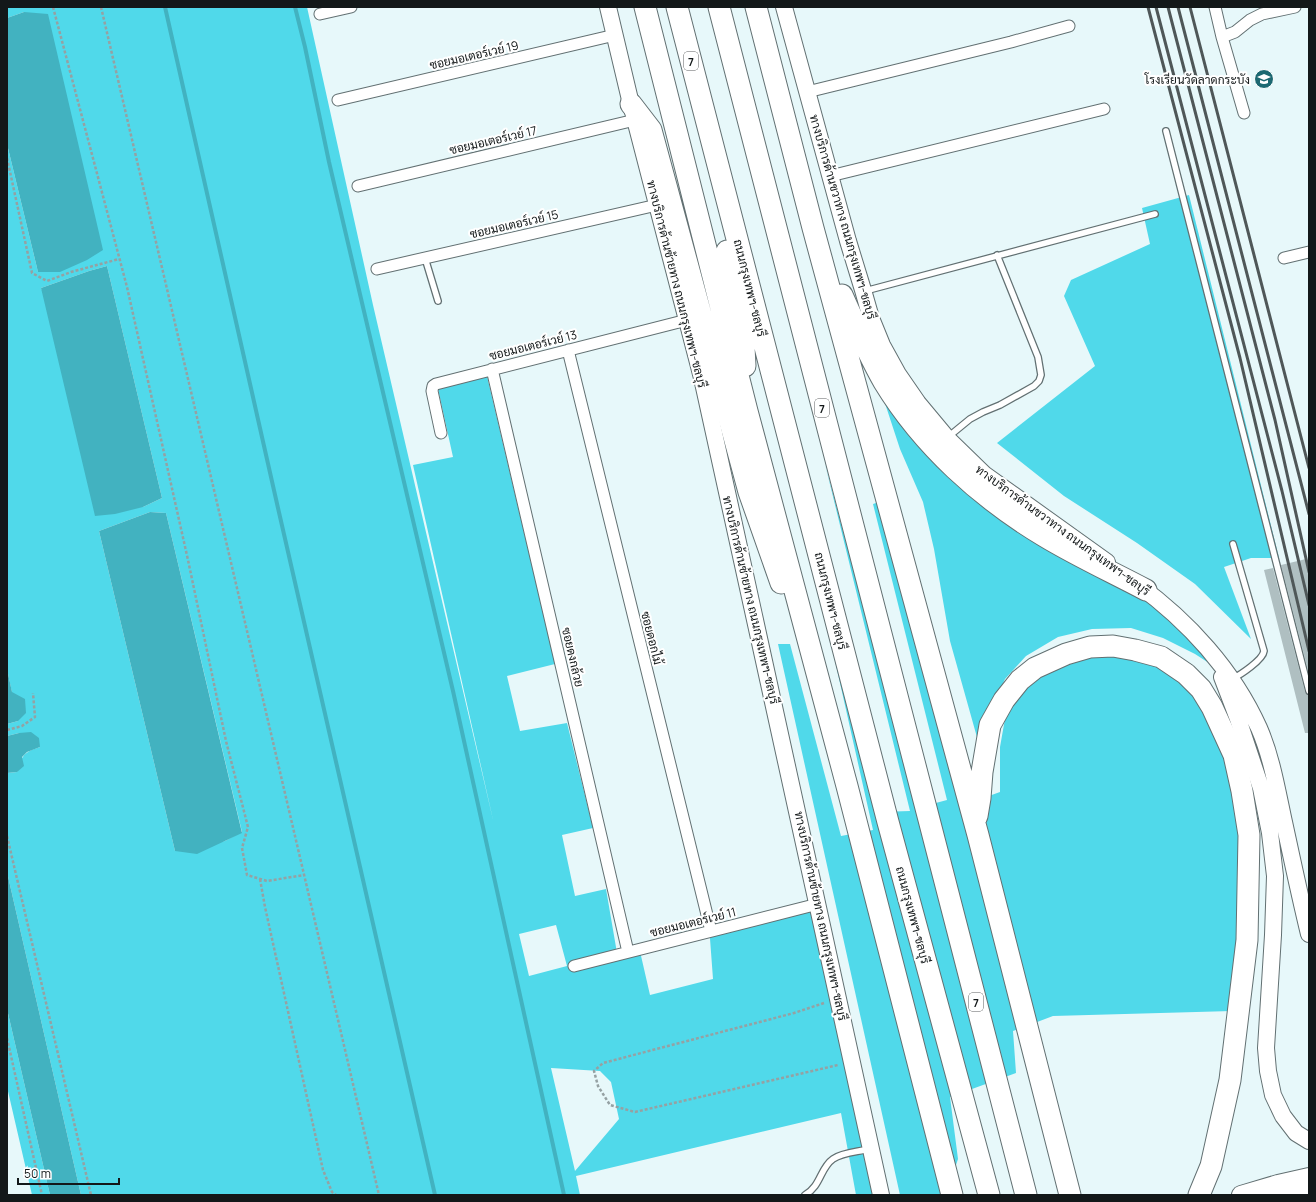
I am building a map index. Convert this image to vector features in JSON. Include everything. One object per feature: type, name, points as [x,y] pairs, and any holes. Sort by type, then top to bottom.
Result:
[{"type":"highway","points":[[645,7],[747,411],[820,684],[952,1195]]},
{"type":"highway","name":"ถนนกรุงเทพฯ-ชลบุรี","points":[[677,7],[888,822],[989,1195]]},
{"type":"highway","name":"7","points":[[719,7],[1026,1195]]},
{"type":"highway","points":[[756,7],[813,228],[977,830],[1070,1195]]},
{"type":"highway","points":[[633,112],[651,130],[749,492],[767,546],[820,684]]},
{"type":"highway","points":[[720,170],[716,182],[717,205],[744,327],[747,411]]},
{"type":"highway","points":[[813,228],[852,318],[878,370],[905,412],[936,450],[974,486],[1038,532],[1146,590]]},
{"type":"highway","points":[[977,830],[982,772],[990,725],[1004,700],[1020,680],[1035,668],[1066,654],[1090,647],[1113,646],[1135,650],[1161,658],[1186,674],[1201,688],[1212,706],[1234,755],[1242,791],[1249,835],[1247,940],[1230,1080],[1211,1166],[1199,1195]]},
{"type":"highway","points":[[1282,1195],[1309,1190]]},
{"type":"main road","name":"ทางบริการด้านซ้ายทาง ถนนกรุงเทพฯ-ชลบุรี","points":[[608,7],[633,112],[702,378],[882,1195]]},
{"type":"main road","name":"ทางบริการด้านขวาทาง ถนนกรุงเทพฯ-ชลบุรี","points":[[786,8],[830,176],[871,318],[882,345],[898,374],[918,403],[947,438],[984,474],[1146,590],[1175,614],[1213,654],[1246,702],[1259,728],[1268,753],[1309,934]]},
{"type":"main road","points":[[1213,654],[1238,719],[1261,788],[1270,833],[1275,876],[1266,1048],[1268,1071],[1273,1095],[1283,1116],[1296,1133],[1309,1141]]},
{"type":"main road","points":[[1241,1195],[1309,1177]]},
{"type":"street","points":[[320,14],[351,7]]},
{"type":"street","points":[[1215,7],[1244,113]]},
{"type":"street","points":[[1222,37],[1235,32],[1250,20],[1262,14],[1295,7]]},
{"type":"street","points":[[807,92],[1012,42],[1069,26]]},
{"type":"street","name":"ซอยมอเตอร์เวย์ 19","points":[[338,100],[615,35]]},
{"type":"street","points":[[830,176],[1104,109]]},
{"type":"street","name":"ซอยมอเตอร์เวย์ 17","points":[[358,186],[633,112]]},
{"type":"street","name":"ซอยมอเตอร์เวย์ 15","points":[[377,269],[657,205]]},
{"type":"street","points":[[1284,258],[1309,252]]},
{"type":"street","name":"ซอยมอเตอร์เวย์ 13","points":[[440,433],[432,391],[433,386],[440,381],[687,320]]},
{"type":"street","name":"ซอยดอกไม้","points":[[568,350],[710,931]]},
{"type":"street","name":"ซอยดงกล้วย","points":[[492,369],[628,952]]},
{"type":"street","name":"ซอยมอเตอร์เวย์ 11","points":[[574,966],[818,904]]},
{"type":"lane","points":[[1166,131],[1309,691]]},
{"type":"lane","points":[[863,291],[1155,214]]},
{"type":"lane","points":[[947,438],[970,419],[1000,405],[1034,386],[1041,375],[1038,357],[997,255]]},
{"type":"lane","points":[[425,258],[438,301]]},
{"type":"lane","points":[[1231,679],[1262,656],[1264,650],[1233,544]]},
{"type":"lane","points":[[805,1195],[812,1191],[832,1159],[842,1154],[872,1149]]},
{"type":"path","points":[[53,7],[129,295],[226,741],[248,827],[242,848],[244,863],[248,875],[267,881],[304,875]]},
{"type":"path","points":[[101,7],[379,1195]]},
{"type":"path","points":[[7,158],[32,273],[48,280],[119,258]]},
{"type":"path","points":[[7,730],[22,726],[35,717],[33,693]]},
{"type":"path","points":[[7,836],[91,1195]]},
{"type":"path","points":[[260,879],[323,1170],[332,1192],[336,1195]]},
{"type":"path","points":[[839,998],[794,1013],[603,1063],[594,1071],[598,1086],[610,1105],[635,1112],[852,1061]]},
{"type":"path","points":[[7,1038],[42,1195]]},
{"type":"shaded area","points":[[7,7],[307,7],[373,305],[494,824],[413,465],[453,457],[438,389],[487,376],[555,664],[507,676],[520,731],[567,723],[593,828],[562,835],[575,896],[606,889],[617,953],[639,947],[650,995],[713,979],[709,925],[813,909],[876,1195],[856,1195],[841,1113],[576,1176],[580,1195],[81,1195],[7,872],[7,773],[17,772],[24,755],[40,747],[19,733],[7,736],[7,724],[18,721],[7,669],[7,144],[38,272],[24,12],[7,18]],"holes":[[[107,266],[162,498],[143,507],[41,288]],[[150,512],[166,513],[242,832],[225,841],[175,851],[99,531]],[[556,925],[567,966],[529,976],[519,934]],[[551,1068],[600,1071],[611,1082],[619,1119],[575,1171]]]},
{"type":"shaded area","points":[[24,12],[48,14],[103,250],[87,260],[60,272],[38,272],[7,144],[7,18]]},
{"type":"shaded area","points":[[1189,195],[1279,558],[1251,558],[1224,567],[1251,639],[1195,584],[1137,543],[1064,496],[997,443],[1095,366],[1064,296],[1071,280],[1150,244],[1142,208]]},
{"type":"shaded area","points":[[107,266],[162,498],[143,507],[115,514],[95,516],[41,288]]},
{"type":"shaded area","points":[[877,379],[1200,645],[1212,665],[1195,654],[1163,638],[1131,628],[1092,629],[1058,637],[1026,656],[1005,679],[993,705],[980,748],[950,641],[934,549],[923,502],[900,449]]},
{"type":"shaded area","points":[[825,464],[917,808],[947,800],[873,504],[882,501],[961,806],[1000,792],[1000,747],[1006,713],[1031,678],[1079,655],[1136,654],[1189,682],[1230,759],[1245,852],[1232,1011],[1053,1016],[1013,1031],[1016,1073],[950,1097],[958,1159],[946,1195],[900,1195],[778,644],[790,644],[841,836],[873,830],[829,634],[879,812],[910,811]]},
{"type":"shaded area","points":[[150,512],[166,513],[242,833],[197,854],[175,851],[99,531]]},
{"type":"shaded area","points":[[7,669],[12,692],[25,699],[26,713],[18,721],[7,724]]},
{"type":"shaded area","points":[[31,732],[39,738],[40,747],[27,752],[22,757],[24,766],[17,772],[7,773],[7,736]]},
{"type":"shaded area","points":[[7,872],[81,1195],[50,1195],[7,1009]]},
{"type":"shaded area","points":[[7,1009],[50,1195],[32,1195],[7,1087]]},
{"type":"building","points":[[1306,559],[1309,572],[1309,674],[1281,565]]},
{"type":"building","points":[[1273,568],[1305,692],[1309,695],[1309,733],[1305,733],[1264,570]]},
{"type":"waterway","points":[[165,7],[435,1195]]},
{"type":"waterway","points":[[295,7],[329,162],[453,691],[564,1195]]},
{"type":"railway","points":[[1148,7],[1240,358],[1309,651]]},
{"type":"railway","points":[[1156,7],[1282,491],[1309,605]]},
{"type":"railway","points":[[1168,7],[1275,420],[1309,572]]},
{"type":"railway","points":[[1178,7],[1309,514]]},
{"type":"railway","points":[[1190,7],[1309,468]]},
{"type":"place","name":"โรงเรียนวัดลาดกระบัง","points":[[1264,79]]}]
